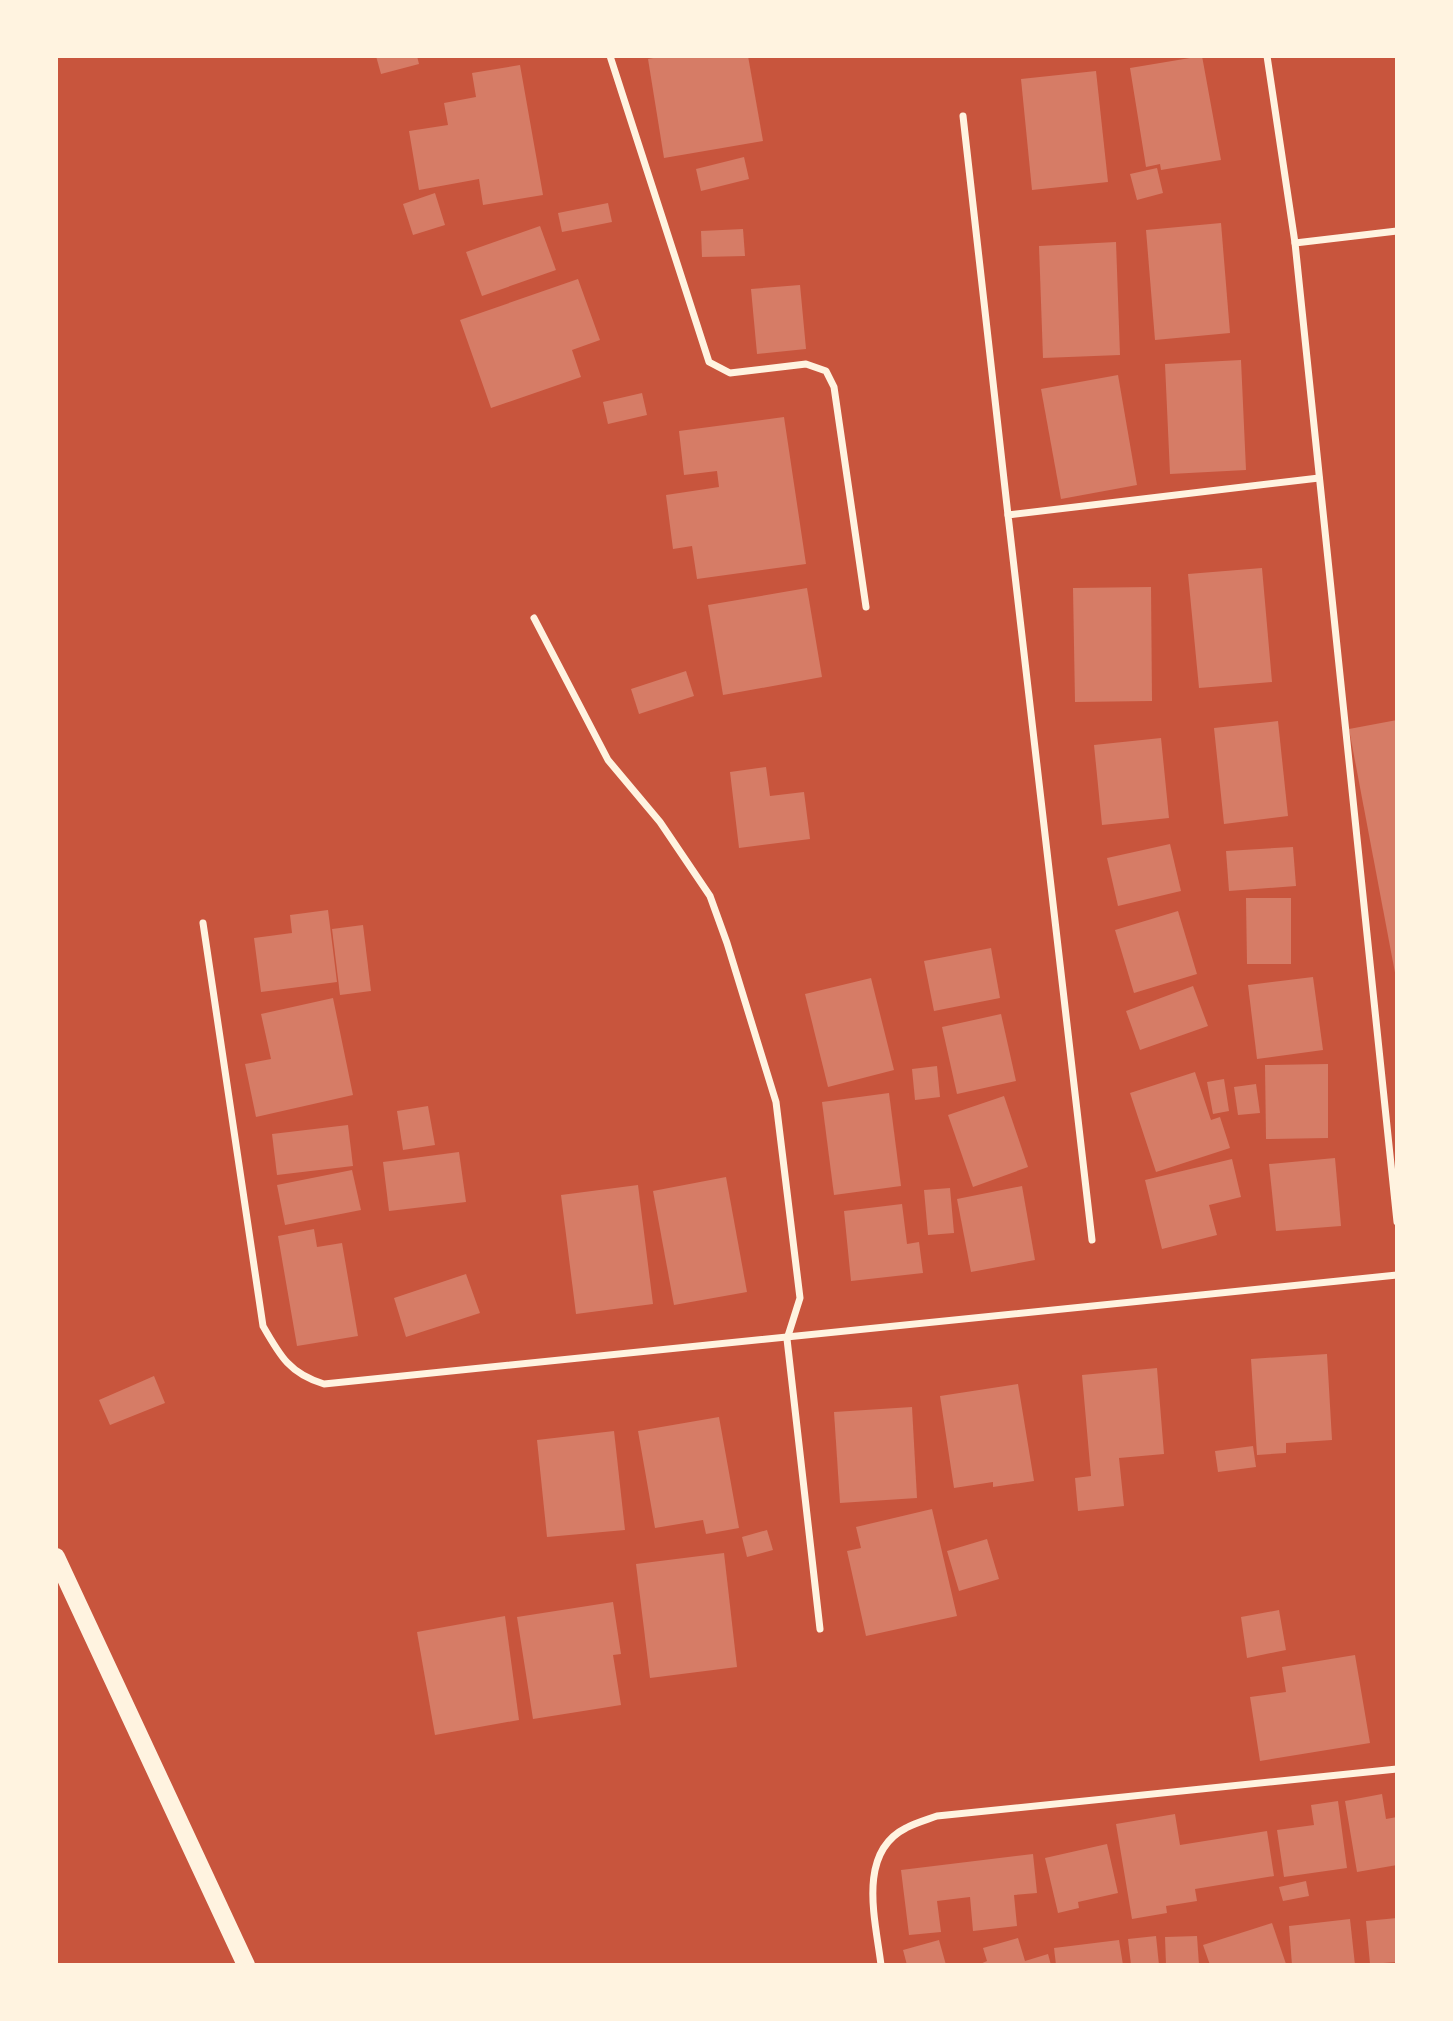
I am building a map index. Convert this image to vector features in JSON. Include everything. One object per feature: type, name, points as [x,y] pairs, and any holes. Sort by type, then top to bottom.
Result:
[{"type":"main road","points":[[56,1557],[246,1965]]},
{"type":"street","points":[[610,56],[709,362],[730,373],[806,364],[826,371],[834,387],[866,607]]},
{"type":"street","points":[[1267,56],[1295,243],[1397,1222]]},
{"type":"street","points":[[962,116],[1092,1240]]},
{"type":"street","points":[[1295,243],[1397,231]]},
{"type":"street","points":[[1008,515],[1319,478]]},
{"type":"street","points":[[534,618],[608,760],[660,822],[710,897],[776,1102],[800,1298],[787,1339],[820,1629]]},
{"type":"street","points":[[203,923],[263,1325],[278,1353],[301,1377],[324,1384],[1397,1275]]},
{"type":"street","points":[[881,1965],[872,1888],[879,1853],[903,1829],[937,1816],[1397,1769]]},
{"type":"building","points":[[376,56],[417,56],[419,64],[381,74]]},
{"type":"building","points":[[664,56],[748,56],[763,141],[664,158],[648,59]]},
{"type":"building","points":[[1202,56],[1221,160],[1161,170],[1160,164],[1146,167],[1130,68]]},
{"type":"building","points":[[520,65],[543,195],[483,205],[479,179],[419,190],[409,131],[448,125],[444,103],[476,97],[472,73]]},
{"type":"building","points":[[1096,71],[1108,182],[1032,190],[1021,79]]},
{"type":"building","points":[[744,157],[749,179],[701,191],[696,169]]},
{"type":"building","points":[[1157,168],[1163,193],[1137,200],[1130,174]]},
{"type":"building","points":[[435,193],[445,225],[413,235],[403,204]]},
{"type":"building","points":[[608,203],[612,222],[562,232],[558,213]]},
{"type":"building","points":[[1221,223],[1230,333],[1155,340],[1146,230]]},
{"type":"building","points":[[540,226],[556,270],[482,296],[466,252]]},
{"type":"building","points":[[743,229],[745,256],[702,257],[701,231]]},
{"type":"building","points":[[1116,242],[1120,355],[1043,358],[1039,246]]},
{"type":"building","points":[[578,279],[600,340],[572,350],[581,377],[491,408],[460,320]]},
{"type":"building","points":[[800,285],[806,349],[757,354],[751,289]]},
{"type":"building","points":[[1241,360],[1246,470],[1170,474],[1165,364]]},
{"type":"building","points":[[1118,375],[1137,485],[1061,499],[1041,389]]},
{"type":"building","points":[[642,393],[647,415],[608,424],[603,402]]},
{"type":"building","points":[[784,417],[806,564],[697,579],[692,546],[673,549],[666,495],[719,487],[717,471],[684,475],[679,431]]},
{"type":"building","points":[[1262,568],[1272,682],[1199,688],[1188,574]]},
{"type":"building","points":[[1151,587],[1152,701],[1075,702],[1073,588]]},
{"type":"building","points":[[807,588],[822,677],[723,695],[708,605]]},
{"type":"building","points":[[686,671],[694,696],[639,714],[631,689]]},
{"type":"building","points":[[1397,720],[1397,977],[1396,978],[1349,729]]},
{"type":"building","points":[[1278,721],[1288,816],[1224,824],[1214,728]]},
{"type":"building","points":[[1161,738],[1169,818],[1102,825],[1094,745]]},
{"type":"building","points":[[766,767],[770,796],[804,792],[810,839],[739,848],[730,772]]},
{"type":"building","points":[[1170,844],[1181,891],[1118,906],[1107,858]]},
{"type":"building","points":[[1293,847],[1296,886],[1229,891],[1226,851]]},
{"type":"building","points":[[1246,898],[1291,898],[1291,964],[1247,964]]},
{"type":"building","points":[[328,910],[337,982],[261,992],[254,938],[292,933],[290,915]]},
{"type":"building","points":[[1178,911],[1197,974],[1134,993],[1115,930]]},
{"type":"building","points":[[363,925],[371,991],[340,995],[332,929]]},
{"type":"building","points":[[991,948],[1000,998],[934,1011],[924,961]]},
{"type":"building","points":[[1313,977],[1323,1050],[1257,1059],[1248,985]]},
{"type":"building","points":[[871,978],[894,1070],[828,1087],[805,994]]},
{"type":"building","points":[[1193,986],[1208,1026],[1140,1050],[1126,1011]]},
{"type":"building","points":[[333,998],[353,1095],[256,1117],[245,1064],[271,1059],[261,1014]]},
{"type":"building","points":[[1001,1014],[1016,1081],[957,1094],[942,1027]]},
{"type":"building","points":[[1328,1064],[1328,1138],[1266,1139],[1265,1065]]},
{"type":"building","points":[[937,1066],[940,1097],[915,1100],[912,1069]]},
{"type":"building","points":[[1195,1072],[1211,1120],[1220,1117],[1230,1148],[1156,1172],[1130,1093]]},
{"type":"building","points":[[1224,1079],[1229,1111],[1213,1114],[1207,1082]]},
{"type":"building","points":[[1256,1084],[1260,1113],[1238,1115],[1234,1087]]},
{"type":"building","points":[[889,1093],[901,1186],[834,1195],[822,1102]]},
{"type":"building","points":[[1004,1096],[1028,1167],[973,1187],[948,1115]]},
{"type":"building","points":[[428,1106],[435,1145],[403,1150],[397,1111]]},
{"type":"building","points":[[348,1125],[353,1166],[277,1175],[272,1134]]},
{"type":"building","points":[[459,1152],[466,1202],[389,1211],[383,1162]]},
{"type":"building","points":[[1335,1158],[1341,1226],[1276,1231],[1269,1164]]},
{"type":"building","points":[[1232,1159],[1241,1197],[1209,1205],[1217,1235],[1162,1249],[1145,1180]]},
{"type":"building","points":[[352,1170],[361,1210],[285,1225],[277,1185]]},
{"type":"building","points":[[726,1177],[747,1292],[674,1305],[653,1191]]},
{"type":"building","points":[[638,1185],[653,1304],[576,1314],[561,1195]]},
{"type":"building","points":[[1022,1186],[1035,1260],[971,1272],[957,1199]]},
{"type":"building","points":[[950,1188],[954,1233],[928,1235],[924,1190]]},
{"type":"building","points":[[902,1204],[907,1244],[919,1242],[923,1273],[851,1281],[844,1211]]},
{"type":"building","points":[[314,1229],[317,1247],[342,1243],[358,1336],[297,1346],[278,1236]]},
{"type":"building","points":[[466,1274],[480,1313],[406,1337],[394,1298]]},
{"type":"building","points":[[1327,1354],[1332,1440],[1286,1443],[1286,1453],[1257,1455],[1251,1359]]},
{"type":"building","points":[[1157,1368],[1164,1454],[1119,1458],[1124,1506],[1078,1511],[1075,1478],[1091,1476],[1082,1375]]},
{"type":"building","points":[[154,1376],[165,1403],[110,1425],[99,1400]]},
{"type":"building","points":[[1018,1384],[1034,1481],[993,1487],[993,1482],[954,1488],[940,1396]]},
{"type":"building","points":[[912,1407],[917,1498],[840,1503],[834,1412]]},
{"type":"building","points":[[719,1417],[739,1528],[706,1534],[703,1520],[655,1528],[638,1431]]},
{"type":"building","points":[[614,1431],[625,1530],[547,1537],[537,1440]]},
{"type":"building","points":[[1253,1446],[1256,1467],[1218,1472],[1215,1451]]},
{"type":"building","points":[[932,1509],[957,1616],[866,1636],[847,1551],[861,1548],[856,1527]]},
{"type":"building","points":[[767,1530],[773,1550],[747,1557],[742,1537]]},
{"type":"building","points":[[987,1539],[999,1579],[959,1591],[947,1551]]},
{"type":"building","points":[[724,1553],[737,1667],[650,1678],[636,1564]]},
{"type":"building","points":[[613,1602],[621,1654],[613,1655],[621,1705],[533,1719],[517,1617]]},
{"type":"building","points":[[1279,1610],[1286,1650],[1247,1658],[1241,1617]]},
{"type":"building","points":[[505,1616],[519,1720],[435,1735],[417,1632]]},
{"type":"building","points":[[1355,1655],[1370,1743],[1260,1761],[1250,1697],[1286,1692],[1282,1667]]},
{"type":"building","points":[[1382,1794],[1386,1819],[1397,1817],[1397,1865],[1357,1872],[1345,1801]]},
{"type":"building","points":[[1338,1801],[1347,1868],[1284,1877],[1277,1830],[1314,1825],[1311,1805]]},
{"type":"building","points":[[1175,1814],[1180,1845],[1267,1831],[1274,1876],[1195,1889],[1197,1901],[1166,1906],[1167,1913],[1132,1919],[1116,1824]]},
{"type":"building","points":[[1107,1844],[1118,1893],[1078,1902],[1079,1908],[1058,1913],[1045,1858]]},
{"type":"building","points":[[1033,1854],[1037,1893],[1014,1895],[1017,1926],[973,1931],[970,1897],[937,1901],[941,1932],[909,1935],[901,1870]]},
{"type":"building","points":[[1306,1881],[1309,1896],[1283,1901],[1279,1887]]},
{"type":"building","points":[[1397,1918],[1397,1962],[1370,1964],[1366,1921]]},
{"type":"building","points":[[1350,1919],[1355,1965],[1292,1965],[1289,1926]]},
{"type":"building","points":[[1272,1923],[1286,1964],[1210,1965],[1203,1945]]},
{"type":"building","points":[[1156,1936],[1159,1965],[1131,1965],[1128,1939]]},
{"type":"building","points":[[1197,1936],[1199,1965],[1166,1965],[1165,1937]]},
{"type":"building","points":[[1018,1938],[1025,1961],[1048,1954],[1051,1965],[978,1965],[987,1961],[983,1948]]},
{"type":"building","points":[[939,1940],[946,1965],[907,1965],[903,1950]]},
{"type":"building","points":[[1119,1940],[1123,1965],[1056,1965],[1054,1948]]}]
